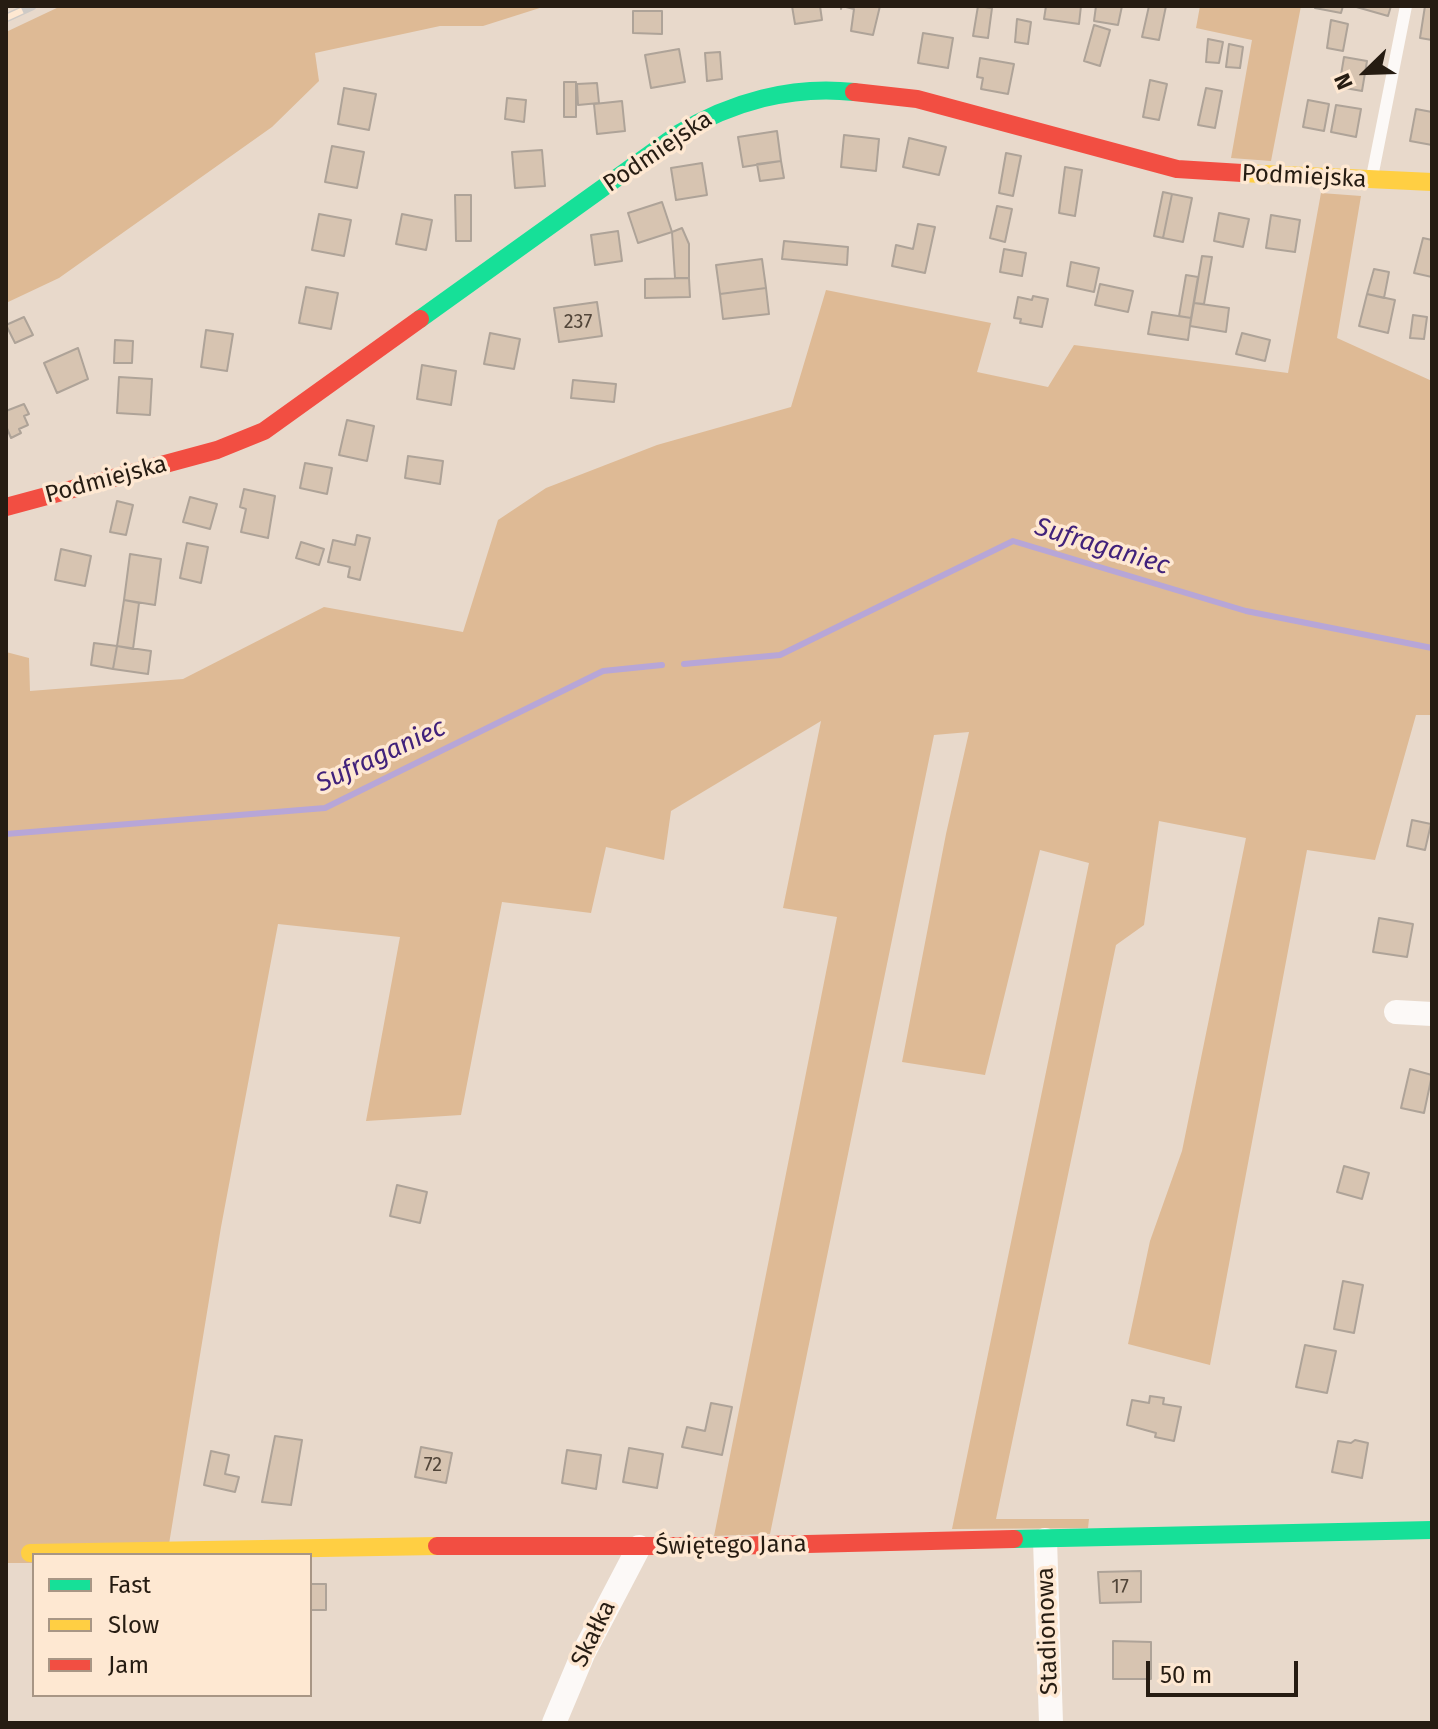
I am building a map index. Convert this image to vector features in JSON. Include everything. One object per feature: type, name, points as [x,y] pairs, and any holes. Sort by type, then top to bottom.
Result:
[{"type":"street","name":"Podmiejska","points":[[6,507],[217,450],[264,431],[678,134],[709,115],[753,100],[802,91],[845,91],[917,99],[1177,169],[1432,182]]},
{"type":"street","points":[[1396,1012],[1432,1014]]},
{"type":"street","name":"Świętego Jana","points":[[30,1553],[373,1546],[639,1547],[1432,1530]]},
{"type":"street","name":"Stadionowa","points":[[1045,1540],[1051,1723]]},
{"type":"street","name":"Skałka","points":[[554,1723],[583,1654],[639,1547]]},
{"type":"lane","points":[[1372,181],[1406,6]]},
{"type":"shaded area","points":[[61,6],[546,6],[483,26],[440,26],[315,53],[319,81],[272,127],[59,278],[6,303],[6,32]]},
{"type":"shaded area","points":[[1200,6],[1301,6],[1271,161],[1231,158],[1252,40],[1196,28]]},
{"type":"shaded area","points":[[1321,193],[1361,196],[1337,338],[1432,381],[1432,715],[1416,715],[1375,860],[1307,850],[1210,1365],[1128,1344],[1150,1241],[1182,1151],[1246,838],[1159,821],[1144,925],[1116,945],[996,1519],[1089,1519],[1088,1528],[952,1529],[1089,863],[1040,850],[985,1075],[902,1062],[969,732],[934,735],[770,1534],[714,1536],[837,917],[783,908],[821,721],[671,811],[664,860],[606,847],[591,913],[502,902],[461,1115],[366,1121],[400,937],[278,924],[221,1227],[169,1544],[105,1553],[32,1553],[32,1563],[6,1563],[6,652],[29,658],[30,691],[183,679],[324,607],[463,632],[498,520],[546,488],[657,445],[791,407],[826,290],[991,323],[977,372],[1048,387],[1074,345],[1288,373]]},
{"type":"building","points":[[792,6],[820,6],[822,20],[795,24]]},
{"type":"building","points":[[842,6],[880,6],[873,35],[851,31],[854,9]]},
{"type":"building","points":[[978,6],[992,8],[988,38],[973,36]]},
{"type":"building","points":[[1046,6],[1081,6],[1079,24],[1044,19]]},
{"type":"building","points":[[1096,6],[1122,6],[1118,25],[1094,21]]},
{"type":"building","points":[[1149,6],[1166,6],[1159,40],[1142,37]]},
{"type":"building","points":[[1315,6],[1343,6],[1341,13]]},
{"type":"building","points":[[1353,6],[1391,6],[1388,16]]},
{"type":"building","points":[[1425,6],[1432,6],[1432,40],[1420,38]]},
{"type":"building","points":[[633,11],[662,11],[662,34],[633,33]]},
{"type":"building","points":[[1017,19],[1031,22],[1028,44],[1015,42]]},
{"type":"building","points":[[1331,20],[1348,24],[1343,51],[1327,48]]},
{"type":"building","points":[[1094,25],[1110,30],[1100,66],[1084,61]]},
{"type":"building","points":[[923,33],[953,38],[948,68],[918,63]]},
{"type":"building","points":[[1208,39],[1223,42],[1219,63],[1206,62]]},
{"type":"building","points":[[1229,44],[1243,47],[1240,68],[1226,67]]},
{"type":"building","points":[[679,49],[685,82],[651,88],[645,55]]},
{"type":"building","points":[[720,52],[722,79],[707,81],[705,53]]},
{"type":"building","points":[[1344,57],[1367,61],[1362,91],[1339,87]]},
{"type":"building","points":[[980,58],[1014,64],[1008,94],[981,89],[983,78],[977,77]]},
{"type":"building","points":[[1150,80],[1167,84],[1159,120],[1143,117]]},
{"type":"building","points":[[564,82],[576,82],[576,117],[564,117]]},
{"type":"building","points":[[597,83],[599,103],[578,105],[577,84]]},
{"type":"building","points":[[344,88],[376,94],[369,130],[338,124]]},
{"type":"building","points":[[1206,88],[1222,91],[1215,128],[1198,125]]},
{"type":"building","points":[[507,98],[526,100],[524,122],[505,119]]},
{"type":"building","points":[[1308,100],[1329,104],[1324,131],[1303,127]]},
{"type":"building","points":[[622,101],[625,131],[597,134],[594,104]]},
{"type":"building","points":[[1336,105],[1361,109],[1356,137],[1331,132]]},
{"type":"building","points":[[1416,109],[1432,112],[1432,145],[1410,141]]},
{"type":"building","points":[[777,131],[781,161],[743,167],[738,137]]},
{"type":"building","points":[[844,135],[879,139],[876,171],[841,167]]},
{"type":"building","points":[[909,138],[946,147],[939,175],[903,167]]},
{"type":"building","points":[[332,146],[364,152],[357,188],[325,182]]},
{"type":"building","points":[[542,150],[545,186],[515,188],[512,152]]},
{"type":"building","points":[[1006,153],[1021,156],[1013,196],[999,193]]},
{"type":"building","points":[[781,161],[784,178],[760,181],[757,164]]},
{"type":"building","points":[[702,163],[707,195],[676,200],[671,168]]},
{"type":"building","points":[[1065,167],[1082,170],[1075,216],[1059,213]]},
{"type":"building","points":[[1163,192],[1172,194],[1163,238],[1154,236]]},
{"type":"building","points":[[1172,194],[1192,198],[1183,242],[1163,238]]},
{"type":"building","points":[[455,195],[471,195],[471,241],[456,241]]},
{"type":"building","points":[[662,202],[672,232],[638,243],[628,213]]},
{"type":"building","points":[[997,206],[1012,209],[1005,242],[990,238]]},
{"type":"building","points":[[1219,213],[1249,219],[1243,247],[1214,241]]},
{"type":"building","points":[[319,214],[351,220],[344,256],[312,250]]},
{"type":"building","points":[[402,214],[432,220],[426,250],[396,244]]},
{"type":"building","points":[[1271,215],[1300,220],[1295,252],[1266,248]]},
{"type":"building","points":[[918,224],[935,227],[925,273],[892,266],[896,245],[913,249]]},
{"type":"building","points":[[682,228],[689,244],[689,278],[675,278],[672,232]]},
{"type":"building","points":[[618,231],[622,261],[595,265],[591,235]]},
{"type":"building","points":[[1423,238],[1432,240],[1432,277],[1414,273]]},
{"type":"building","points":[[784,241],[848,247],[847,265],[782,259]]},
{"type":"building","points":[[1004,249],[1026,253],[1022,276],[1000,272]]},
{"type":"building","points":[[1202,256],[1212,257],[1204,304],[1194,303]]},
{"type":"building","points":[[762,259],[766,288],[720,294],[716,265]]},
{"type":"building","points":[[1071,262],[1099,268],[1094,292],[1067,286]]},
{"type":"building","points":[[1374,269],[1389,272],[1384,298],[1367,294]]},
{"type":"building","points":[[1186,275],[1198,277],[1191,318],[1179,316]]},
{"type":"building","points":[[689,278],[690,297],[645,298],[645,279]]},
{"type":"building","points":[[1100,284],[1133,291],[1128,312],[1095,305]]},
{"type":"building","points":[[306,287],[338,293],[331,329],[299,323]]},
{"type":"building","points":[[766,288],[769,314],[723,319],[720,294]]},
{"type":"building","points":[[1367,294],[1395,300],[1388,333],[1359,326]]},
{"type":"building","points":[[1033,296],[1048,299],[1042,327],[1020,323],[1021,319],[1014,318],[1018,297],[1032,300]]},
{"type":"building","points":[[597,302],[602,336],[559,342],[554,308]]},
{"type":"building","points":[[1194,303],[1229,308],[1226,332],[1190,326]]},
{"type":"building","points":[[1152,312],[1191,318],[1188,340],[1148,334]]},
{"type":"building","points":[[1413,315],[1427,317],[1424,339],[1410,338]]},
{"type":"building","points":[[24,317],[33,335],[15,343],[6,325]]},
{"type":"building","points":[[206,330],[233,334],[227,371],[201,367]]},
{"type":"building","points":[[490,333],[520,339],[514,369],[484,364]]},
{"type":"building","points":[[1242,333],[1270,340],[1265,361],[1236,354]]},
{"type":"building","points":[[115,340],[133,341],[132,363],[114,363]]},
{"type":"building","points":[[78,348],[88,379],[57,393],[44,363]]},
{"type":"building","points":[[422,365],[456,371],[451,405],[417,399]]},
{"type":"building","points":[[119,377],[152,379],[150,415],[117,413]]},
{"type":"building","points":[[573,380],[616,384],[614,402],[571,398]]},
{"type":"building","points":[[24,404],[29,414],[24,416],[28,425],[11,438],[6,426],[6,411]]},
{"type":"building","points":[[347,420],[374,426],[367,461],[339,455]]},
{"type":"building","points":[[408,456],[443,461],[440,484],[405,478]]},
{"type":"building","points":[[305,463],[332,468],[327,494],[300,488]]},
{"type":"building","points":[[244,489],[275,496],[268,538],[241,532],[246,509],[240,507]]},
{"type":"building","points":[[190,497],[217,504],[210,529],[183,522]]},
{"type":"building","points":[[117,501],[133,505],[126,535],[110,532]]},
{"type":"building","points":[[357,535],[370,538],[360,580],[348,577],[350,567],[328,562],[333,540],[355,545]]},
{"type":"building","points":[[301,542],[324,549],[319,565],[296,558]]},
{"type":"building","points":[[187,543],[208,547],[201,583],[180,578]]},
{"type":"building","points":[[61,549],[91,556],[85,586],[55,580]]},
{"type":"building","points":[[130,554],[161,559],[155,605],[124,600]]},
{"type":"building","points":[[124,600],[139,603],[133,649],[117,646]]},
{"type":"building","points":[[94,643],[117,646],[113,669],[91,665]]},
{"type":"building","points":[[117,646],[151,651],[148,674],[113,669]]},
{"type":"building","points":[[1412,820],[1431,824],[1425,850],[1407,846]]},
{"type":"building","points":[[1379,918],[1413,924],[1407,957],[1373,952]]},
{"type":"building","points":[[1410,1069],[1432,1075],[1424,1113],[1401,1108]]},
{"type":"building","points":[[1344,1166],[1369,1173],[1362,1199],[1337,1192]]},
{"type":"building","points":[[397,1185],[427,1192],[420,1223],[390,1216]]},
{"type":"building","points":[[1343,1281],[1363,1285],[1354,1333],[1334,1329]]},
{"type":"building","points":[[1305,1345],[1336,1351],[1327,1393],[1296,1387]]},
{"type":"building","points":[[1150,1396],[1164,1398],[1163,1404],[1181,1407],[1174,1441],[1127,1425],[1132,1400],[1149,1403]]},
{"type":"building","points":[[711,1403],[732,1407],[722,1455],[682,1447],[687,1427],[705,1431]]},
{"type":"building","points":[[275,1436],[302,1440],[291,1505],[262,1502]]},
{"type":"building","points":[[1355,1440],[1368,1443],[1362,1478],[1332,1472],[1338,1441],[1351,1443]]},
{"type":"building","points":[[421,1447],[452,1453],[446,1483],[415,1477]]},
{"type":"building","points":[[629,1448],[663,1454],[657,1488],[623,1482]]},
{"type":"building","points":[[567,1450],[601,1455],[596,1489],[562,1483]]},
{"type":"building","points":[[211,1451],[229,1455],[225,1474],[239,1477],[235,1492],[204,1485]]},
{"type":"building","points":[[1141,1571],[1141,1602],[1100,1603],[1098,1572]]},
{"type":"building","points":[[312,1584],[326,1584],[326,1610],[312,1610]]},
{"type":"building","points":[[1113,1641],[1151,1642],[1151,1679],[1113,1679]]},
{"type":"waterway","name":"Sufraganiec","points":[[684,664],[780,655],[1013,541],[1246,611],[1432,648]]},
{"type":"waterway","name":"Sufraganiec","points":[[6,834],[325,808],[603,671],[662,665]]},
{"type":"railway","points":[[6,18],[32,6]]},
{"type":"traffic: fast","points":[[420,319],[678,134],[698,123],[763,98],[808,91],[854,92]]},
{"type":"traffic: fast","points":[[1014,1539],[1432,1530]]},
{"type":"traffic: slow","points":[[1242,173],[1432,182]]},
{"type":"traffic: slow","points":[[30,1553],[437,1546]]},
{"type":"traffic: jam","points":[[854,92],[917,99],[1177,169],[1242,173]]},
{"type":"traffic: jam","points":[[6,507],[217,450],[264,431],[420,319]]},
{"type":"traffic: jam","points":[[437,1546],[724,1546],[1014,1539]]}]
